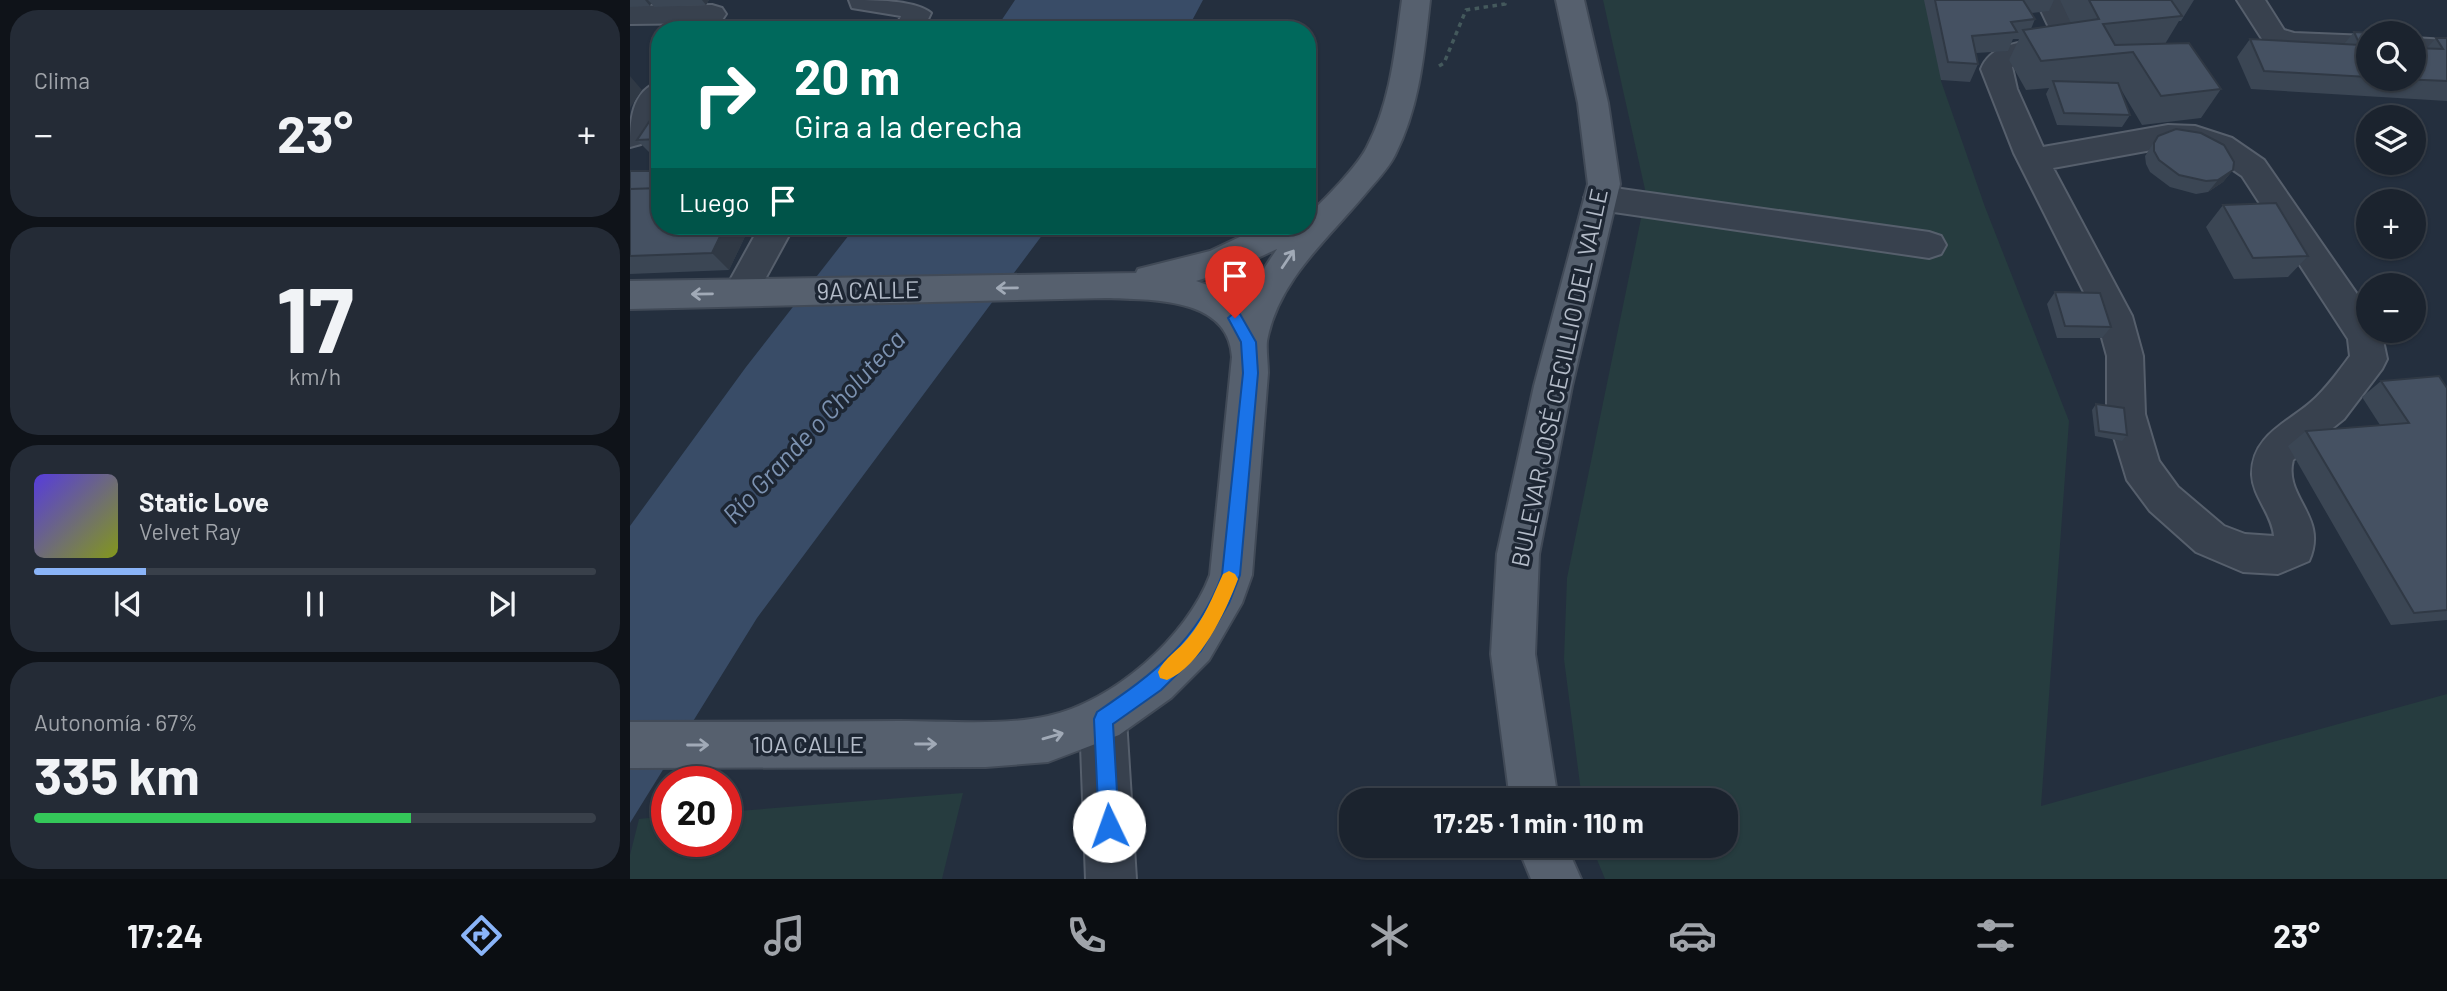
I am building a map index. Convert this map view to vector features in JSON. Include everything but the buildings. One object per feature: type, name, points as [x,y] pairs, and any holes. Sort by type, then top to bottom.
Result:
[{"type":"main road","points":[[1316,205],[1363,148],[1380,113],[1399,0]]},
{"type":"main road","points":[[1316,228],[1380,154],[1405,85],[1416,0]]},
{"type":"main road","name":"BULEVAR JOSÉ CECILLIO DEL VALLE","points":[[1532,788],[1513,654],[1518,554],[1553,386],[1604,184],[1593,103],[1570,0]]},
{"type":"main road","points":[[1091,286],[1177,274],[1234,256],[1272,235]]},
{"type":"main road","points":[[1249,342],[1269,288],[1294,249],[1308,235]]},
{"type":"main road","points":[[1091,286],[1185,289],[1215,301],[1235,318],[1249,342]]},
{"type":"main road","name":"9A CALLE","points":[[630,295],[1091,286]]},
{"type":"main road","name":"10A CALLE","points":[[630,745],[986,744],[1048,739],[1104,719],[1155,683],[1195,645],[1221,603],[1231,575],[1250,373],[1249,342]]},
{"type":"main road","points":[[1547,858],[1556,879]]},
{"type":"street","points":[[2034,160],[2168,136],[2195,137],[2221,146],[2253,167],[2325,274],[2366,336],[2369,359],[2324,413],[2284,442],[2272,457],[2272,480],[2297,532],[2294,548],[2278,555],[2243,553],[2210,539],[2164,499],[2141,468],[2126,414],[2125,356],[2114,316],[2034,160],[2002,89],[1996,69],[1999,61],[2015,53],[2069,45],[2070,41],[2050,0]]},
{"type":"street","points":[[2251,0],[2274,36],[2292,42],[2356,45]]},
{"type":"street","points":[[862,2],[908,8],[917,13],[913,21]]},
{"type":"street","points":[[630,15],[712,15]]},
{"type":"street","points":[[2426,48],[2447,49]]},
{"type":"street","points":[[1600,198],[1929,245]]},
{"type":"street","points":[[755,293],[774,235]]},
{"type":"street","points":[[1104,719],[1111,879]]},
{"type":"path","points":[[1405,85],[1444,63],[1466,9],[1506,1]]},
{"type":"green space","points":[[1603,0],[1955,0],[1941,81],[1985,207],[2069,421],[2041,806],[2447,694],[2447,879],[1605,879],[1596,858],[1738,858],[1738,788],[1580,788],[1564,659],[1567,578],[1646,194]]},
{"type":"green space","points":[[963,793],[942,879],[630,879],[630,855],[639,819],[651,818],[651,857],[742,857],[742,811]]},
{"type":"water","points":[[1015,0],[1203,0],[1192,21],[1001,21]]},
{"type":"water","name":"Río Grande o Choluteca","points":[[849,235],[1042,235],[757,618],[665,766],[651,766],[651,789],[630,823],[630,526],[746,367]]},
{"type":"slow traffic","points":[[1167,672],[1195,645],[1221,603],[1229,579]]},
{"type":"route","points":[[1109,826],[1104,719],[1155,683],[1195,645],[1221,603],[1231,575],[1250,373],[1249,342],[1235,318]]}]
